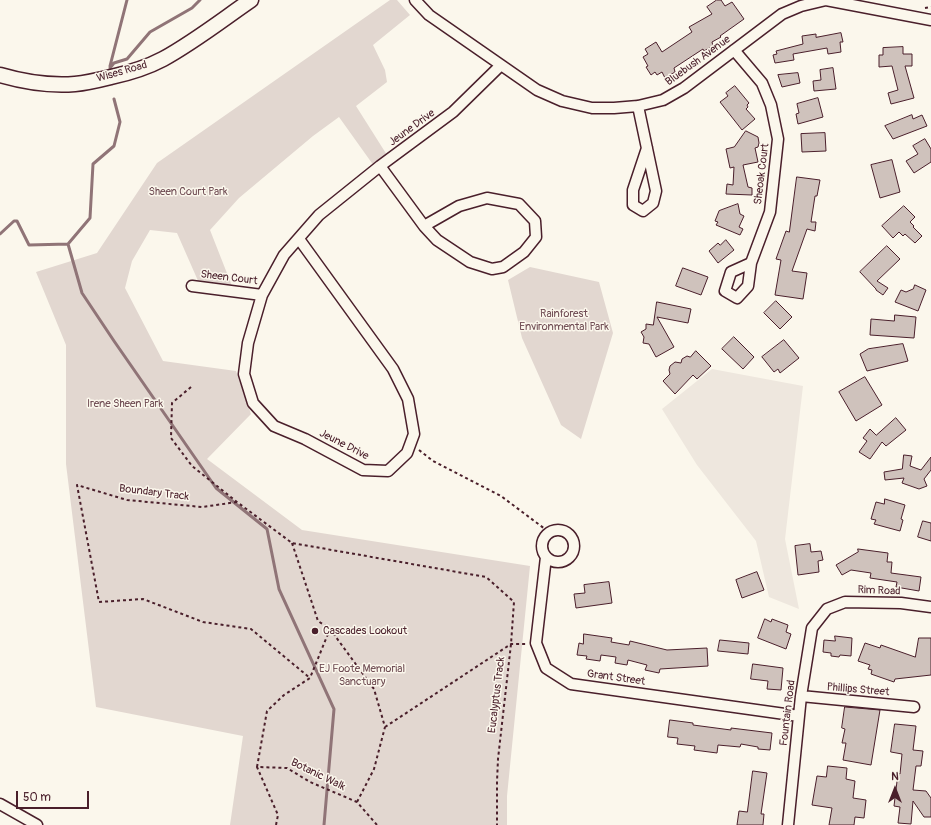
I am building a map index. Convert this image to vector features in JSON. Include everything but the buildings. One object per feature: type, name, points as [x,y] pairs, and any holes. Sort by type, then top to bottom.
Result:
[{"type":"street","name":"Wises Road","points":[[0,74],[21,80],[59,84],[84,83],[122,75],[145,67],[167,56],[194,40],[251,0]]},
{"type":"street","name":"Bluebush Avenue","points":[[415,0],[429,15],[537,90],[562,101],[592,108],[638,106],[663,100],[684,88],[782,14],[801,3],[826,0],[931,20]]},
{"type":"street","name":"Sheoak Court","points":[[734,50],[762,83],[771,105],[778,139],[770,212],[751,263]]},
{"type":"street","name":"Jeune Drive","points":[[299,239],[393,369],[408,399],[414,434],[407,452],[388,471],[363,470],[305,439],[274,426],[253,403],[244,374],[248,343],[262,295],[284,255],[319,215],[380,166],[453,112],[501,65]]},
{"type":"street","points":[[638,106],[647,148],[656,191],[653,203],[643,211],[633,205],[633,190],[647,148]]},
{"type":"street","points":[[380,166],[424,226],[437,240],[470,262],[492,269],[503,267],[524,252],[536,237],[535,221],[519,204],[487,198],[459,206],[424,226]]},
{"type":"street","name":"Sheen Court","points":[[192,286],[262,295]]},
{"type":"street","points":[[546,557],[556,562],[561,562],[571,556],[574,546],[573,540],[566,532],[555,530],[550,532]]},
{"type":"street","name":"Grant Street","points":[[550,532],[543,539],[542,544],[543,553],[546,557],[536,643],[546,668],[572,684],[799,716]]},
{"type":"street","name":"Rim Road","points":[[827,609],[845,602],[901,603],[931,607]]},
{"type":"street","name":"Fountain Road","points":[[788,825],[801,696],[812,628],[827,609]]},
{"type":"street","name":"Phillips Street","points":[[801,696],[914,707]]},
{"type":"street","points":[[0,804],[37,825]]},
{"type":"path","points":[[191,387],[172,403],[172,438],[192,466],[292,543],[486,577],[514,602],[511,644],[536,643]]},
{"type":"path","points":[[410,444],[434,461],[501,496],[550,532]]},
{"type":"path","name":"Boundary Track","points":[[237,502],[202,507],[127,500],[77,486],[99,602],[143,599],[203,622],[251,629],[310,678]]},
{"type":"path","points":[[292,543],[318,621],[330,629],[374,689],[386,727],[374,769],[357,802]]},
{"type":"path","points":[[276,825],[278,815],[256,767],[267,711],[284,695],[310,678],[330,629]]},
{"type":"path","name":"Eucalyptus Track","points":[[386,727],[511,644]]},
{"type":"path","name":"Eucalyptus Track","points":[[497,825],[498,759],[511,644]]},
{"type":"path","name":"Botanic Walk","points":[[256,767],[287,768],[310,782],[357,802],[377,825]]},
{"type":"shaded area","points":[[712,369],[803,386],[785,539],[799,609],[769,597],[756,541],[697,465],[662,409]]},
{"type":"green space","name":"EJ Foote Memorial Sanctuary","points":[[390,0],[397,0],[410,15],[373,45],[385,70],[387,82],[356,106],[387,155],[374,166],[339,117],[313,136],[239,198],[210,230],[232,286],[199,283],[177,233],[150,230],[132,261],[125,288],[163,361],[236,371],[251,414],[207,459],[302,530],[530,566],[507,796],[507,825],[230,825],[243,736],[96,707],[66,464],[66,345],[36,272],[97,253],[157,163]]},
{"type":"green space","name":"Rainforest Environmental Park","points":[[530,267],[599,282],[613,333],[581,439],[561,425],[522,338],[508,280]]},
{"type":"waterway","points":[[110,66],[127,0]]},
{"type":"waterway","points":[[110,68],[114,63],[127,59],[150,32],[192,8],[200,0]]},
{"type":"waterway","points":[[0,234],[14,221],[17,221],[29,245],[68,244],[90,218],[93,164],[114,146],[120,122],[114,99]]},
{"type":"waterway","points":[[68,244],[82,293],[216,488],[267,529],[279,589],[334,709],[324,825]]},
{"type":"place","name":"Cascades Lookout","points":[[315,631]]},
{"type":"park label","name":"Sheen Court Park","points":[[188,192]]},
{"type":"park label","name":"Irene Sheen Park","points":[[125,404]]}]
